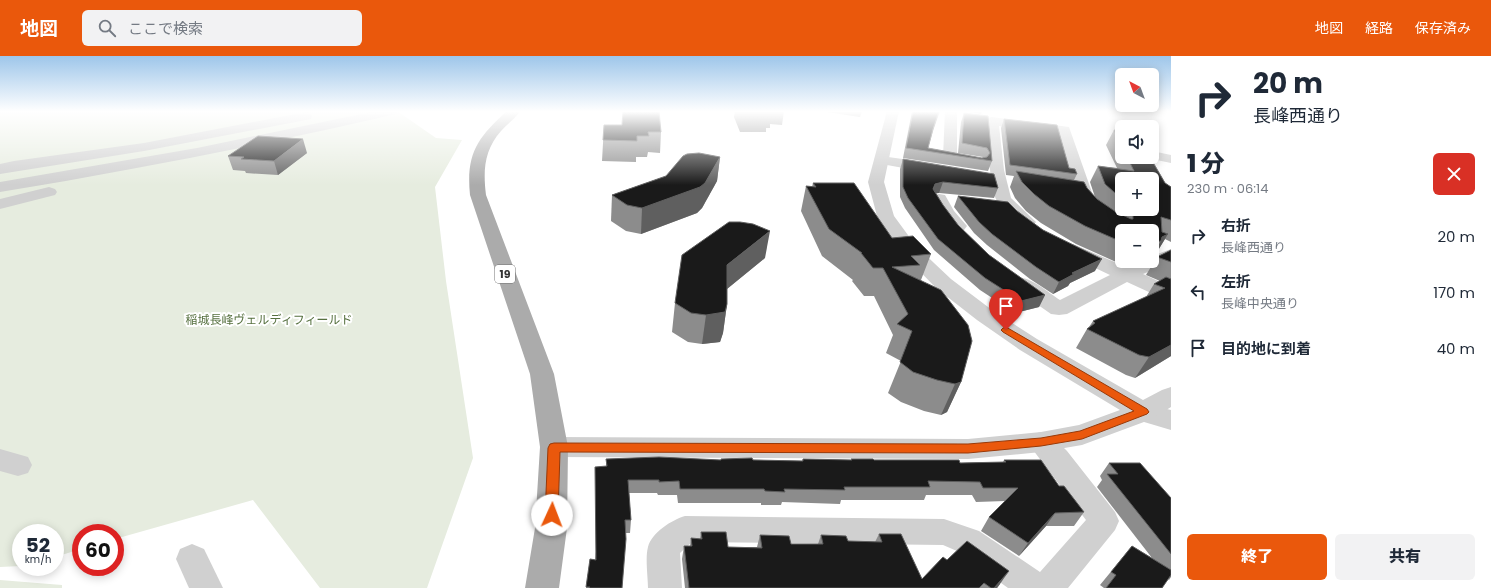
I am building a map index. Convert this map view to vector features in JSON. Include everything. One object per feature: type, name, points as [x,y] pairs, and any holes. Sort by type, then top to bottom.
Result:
[{"type":"main road","name":"19","points":[[489,136],[477,161],[476,183],[478,195],[542,374],[554,448],[551,528],[542,588]]},
{"type":"street","points":[[0,169],[144,147],[201,136]]},
{"type":"street","points":[[0,187],[98,171],[282,136]]},
{"type":"street","points":[[887,136],[876,182],[876,192],[886,218],[912,253],[933,274],[960,297],[994,322],[1143,412],[1171,420]]},
{"type":"street","points":[[952,136],[950,157],[994,175]]},
{"type":"street","points":[[988,136],[994,175],[1004,198],[1009,206],[1026,222],[1039,230]]},
{"type":"street","points":[[1065,136],[1077,192],[1098,214],[1115,224]]},
{"type":"street","points":[[1159,160],[1171,159]]},
{"type":"street","points":[[881,160],[994,175]]},
{"type":"street","points":[[0,204],[94,182],[98,171]]},
{"type":"street","points":[[955,200],[939,199],[947,213],[968,237]]},
{"type":"street","points":[[986,204],[1009,206]]},
{"type":"street","points":[[1058,242],[1125,275],[1171,295]]},
{"type":"street","points":[[1006,272],[1022,285],[1059,308],[1125,275],[1167,250]]},
{"type":"street","points":[[554,448],[968,449],[1041,442],[1082,435],[1143,412],[1171,396]]},
{"type":"street","points":[[1041,442],[1057,459],[1104,521],[1047,588]]},
{"type":"street","points":[[665,588],[664,548],[685,529],[944,532],[968,541],[1035,588]]},
{"type":"street","points":[[192,559],[206,588]]},
{"type":"green space","name":"稲城長峰ヴェルディフィールド","points":[[0,136],[433,136],[436,138],[462,140],[435,187],[446,281],[473,458],[427,588],[320,588],[253,500],[124,536],[124,524],[72,524],[72,552],[64,554],[64,524],[12,524],[12,566],[0,567]]},
{"type":"green space","points":[[0,580],[62,585],[62,588],[0,588]]},
{"type":"building","points":[[258,136],[303,139],[274,161],[241,159],[244,157],[228,156]]},
{"type":"building","points":[[603,136],[649,136],[637,136],[637,141],[603,140]]},
{"type":"building","points":[[908,136],[931,136],[928,148],[982,158],[987,157],[990,153],[987,148],[962,143],[962,136],[990,136],[992,161],[906,148]]},
{"type":"building","points":[[1006,136],[1060,136],[1069,168],[1075,169],[1077,174],[1010,165]]},
{"type":"building","points":[[699,153],[720,157],[705,183],[700,187],[642,208],[627,205],[612,195],[666,176],[683,156],[687,154]]},
{"type":"building","points":[[903,159],[994,174],[998,188],[943,182],[935,184],[933,189],[958,225],[989,255],[1045,295],[1021,301],[985,278],[938,239],[908,198],[903,187]]},
{"type":"building","points":[[1130,164],[1154,164],[1159,172],[1115,172],[1115,193],[1105,184],[1098,166],[1134,171]]},
{"type":"building","points":[[1016,171],[1084,182],[1087,188],[1097,199],[1115,211],[1115,216],[1125,216],[1133,219],[1133,216],[1159,216],[1159,173],[1165,183],[1171,187],[1171,220],[1161,217],[1162,232],[1168,234],[1162,237],[1161,241],[1159,241],[1159,224],[1115,224],[1115,239],[1085,226],[1049,206],[1022,182]]},
{"type":"building","points":[[813,183],[854,183],[892,238],[913,236],[931,254],[911,256],[920,265],[892,267],[941,290],[968,325],[972,341],[961,382],[955,384],[937,380],[913,372],[900,362],[912,331],[897,324],[908,314],[883,268],[873,268],[862,253],[829,229],[806,186],[816,187]]},
{"type":"building","points":[[958,196],[1008,202],[1017,211],[1043,230],[1102,259],[1072,273],[1074,274],[1059,282],[1036,267],[992,234],[979,222]]},
{"type":"building","points":[[729,222],[753,224],[770,231],[727,265],[727,304],[725,312],[706,315],[691,313],[675,303],[682,255]]},
{"type":"building","points":[[1171,250],[1171,262],[1159,258],[1159,256]]},
{"type":"building","points":[[1166,277],[1171,279],[1171,345],[1149,357],[1139,355],[1087,329],[1095,323],[1093,321],[1165,288],[1154,284]]},
{"type":"building","points":[[659,457],[721,460],[752,458],[753,460],[803,461],[803,459],[959,460],[960,463],[1006,462],[1004,460],[1041,460],[1059,486],[1064,486],[1084,512],[1055,513],[1028,543],[989,517],[1018,488],[983,488],[980,482],[928,481],[930,487],[844,487],[845,490],[784,489],[785,492],[765,491],[764,489],[680,489],[679,481],[659,482],[659,480],[628,480],[631,520],[625,520],[626,539],[622,588],[586,587],[590,559],[596,560],[595,467],[607,466],[606,459]]},
{"type":"building","points":[[1109,463],[1140,463],[1171,498],[1171,554],[1107,474],[1118,474]]},
{"type":"building","points":[[701,532],[726,532],[728,547],[762,548],[760,535],[789,536],[791,544],[823,544],[821,535],[846,536],[848,541],[882,542],[879,534],[901,534],[922,579],[943,557],[947,560],[967,541],[1009,571],[994,588],[991,588],[984,583],[979,588],[689,588],[684,546],[692,546],[691,538],[702,539]]},
{"type":"building","points":[[1132,546],[1171,570],[1171,575],[1162,588],[1106,588],[1116,575],[1111,572]]},
{"type":"route","points":[[552,515],[554,448],[666,447],[968,449],[1041,442],[1082,435],[1116,424],[1143,412],[1006,330]]}]
